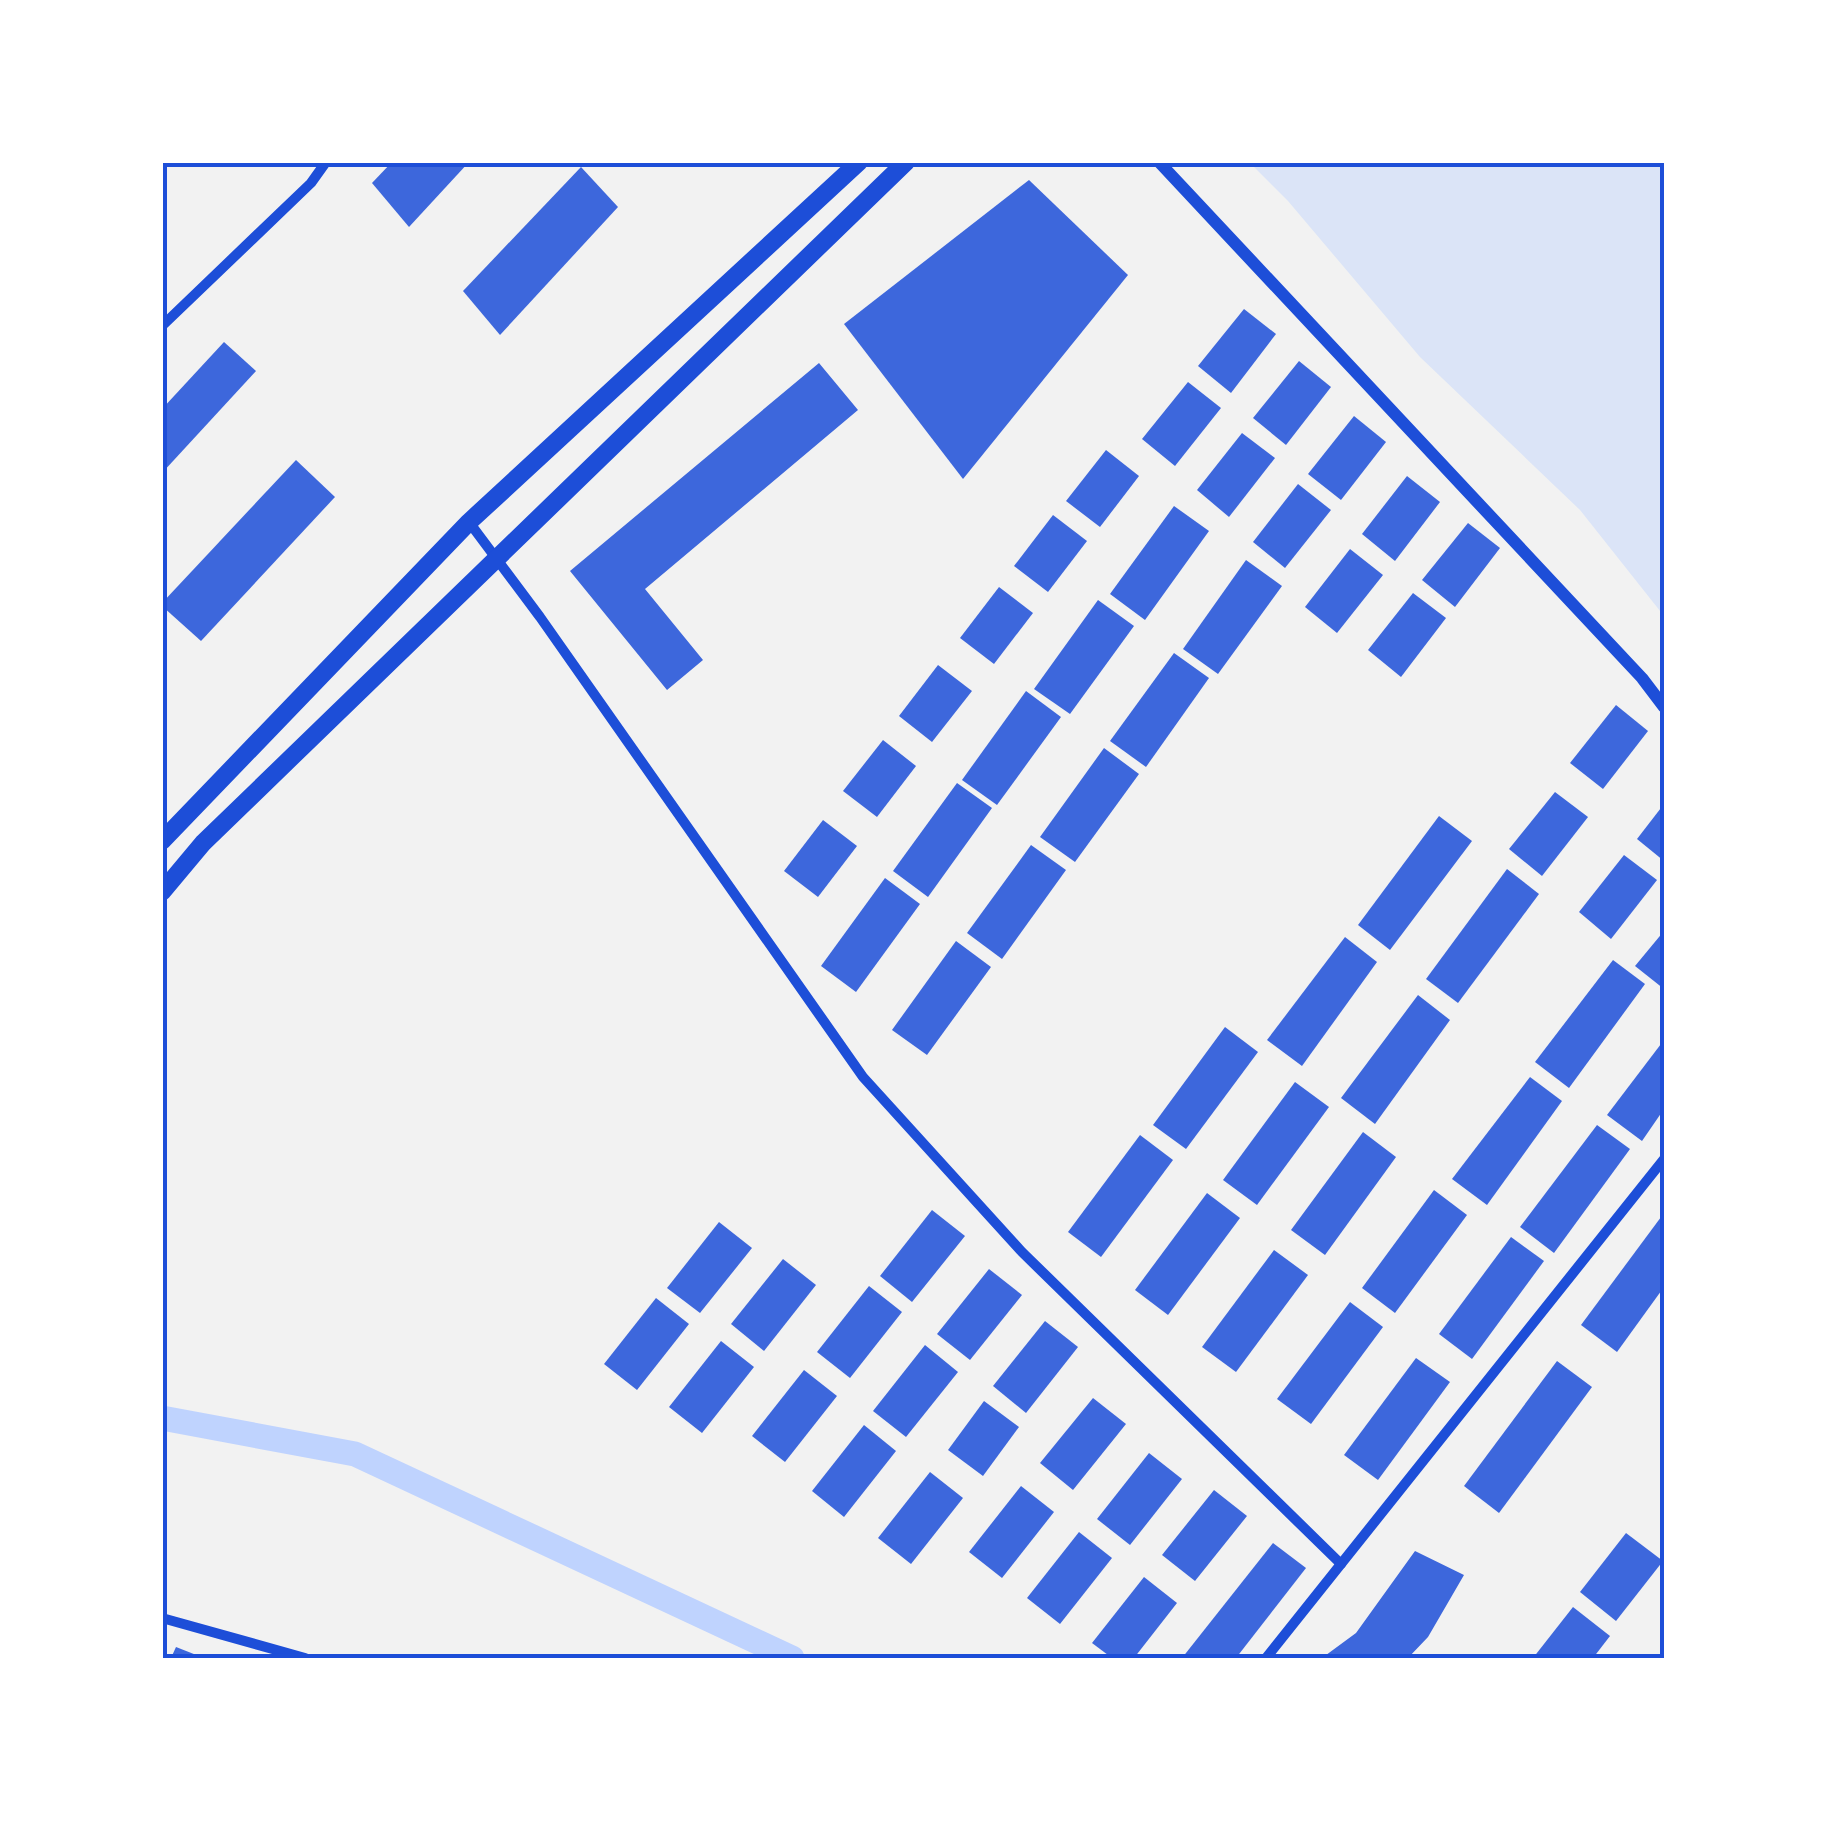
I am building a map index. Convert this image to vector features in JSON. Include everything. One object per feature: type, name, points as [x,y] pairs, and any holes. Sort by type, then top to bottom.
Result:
[{"type":"highway","points":[[162,841],[469,522],[860,162]]},
{"type":"highway","points":[[162,892],[203,843],[906,162]]},
{"type":"street","points":[[162,326],[311,183],[326,162]]},
{"type":"street","points":[[1159,162],[1664,706]]},
{"type":"street","points":[[469,522],[863,1077],[1022,1252],[1341,1564]]},
{"type":"street","points":[[1266,1658],[1664,1158]]},
{"type":"street","points":[[162,1618],[305,1658]]},
{"type":"shaded area","points":[[1250,163],[1664,163],[1664,616],[1580,510],[1420,357],[1288,201]]},
{"type":"building","points":[[392,162],[469,162],[409,227],[372,183]]},
{"type":"building","points":[[581,167],[618,207],[500,335],[463,291]]},
{"type":"building","points":[[1029,180],[1128,275],[963,479],[844,324]]},
{"type":"building","points":[[1244,309],[1276,334],[1231,393],[1198,366]]},
{"type":"building","points":[[224,342],[256,371],[162,473],[162,409]]},
{"type":"building","points":[[1299,361],[1331,387],[1286,445],[1253,418]]},
{"type":"building","points":[[819,363],[858,410],[645,589],[703,660],[667,690],[570,571]]},
{"type":"building","points":[[1188,382],[1221,408],[1175,466],[1142,439]]},
{"type":"building","points":[[1354,416],[1386,442],[1341,500],[1308,474]]},
{"type":"building","points":[[1242,433],[1275,458],[1229,517],[1197,490]]},
{"type":"building","points":[[1106,450],[1139,476],[1100,527],[1066,501]]},
{"type":"building","points":[[296,460],[335,497],[201,641],[162,603]]},
{"type":"building","points":[[1407,476],[1440,502],[1395,561],[1362,534]]},
{"type":"building","points":[[1298,484],[1331,510],[1285,568],[1253,542]]},
{"type":"building","points":[[1174,506],[1209,531],[1145,620],[1110,594]]},
{"type":"building","points":[[1053,515],[1087,541],[1048,592],[1014,566]]},
{"type":"building","points":[[1468,523],[1500,548],[1455,607],[1422,580]]},
{"type":"building","points":[[1350,549],[1383,575],[1337,633],[1305,607]]},
{"type":"building","points":[[1246,560],[1282,586],[1218,674],[1183,649]]},
{"type":"building","points":[[999,587],[1033,613],[994,664],[960,638]]},
{"type":"building","points":[[1413,593],[1446,618],[1401,677],[1368,650]]},
{"type":"building","points":[[1098,600],[1134,626],[1070,714],[1034,689]]},
{"type":"building","points":[[1174,653],[1209,678],[1146,767],[1110,741]]},
{"type":"building","points":[[938,665],[972,691],[932,742],[899,716]]},
{"type":"building","points":[[1026,691],[1061,717],[997,805],[962,780]]},
{"type":"building","points":[[1616,705],[1648,731],[1603,789],[1570,763]]},
{"type":"building","points":[[883,740],[916,766],[877,817],[843,791]]},
{"type":"building","points":[[1104,748],[1139,774],[1075,862],[1040,837]]},
{"type":"building","points":[[957,783],[992,808],[928,897],[893,871]]},
{"type":"building","points":[[1555,792],[1588,817],[1542,876],[1509,849]]},
{"type":"building","points":[[1664,804],[1664,861],[1637,839]]},
{"type":"building","points":[[1439,816],[1472,841],[1390,950],[1358,925]]},
{"type":"building","points":[[823,820],[857,846],[818,897],[784,871]]},
{"type":"building","points":[[1031,845],[1066,870],[1002,959],[967,933]]},
{"type":"building","points":[[1624,855],[1657,880],[1611,939],[1579,912]]},
{"type":"building","points":[[1507,869],[1539,894],[1458,1003],[1426,979]]},
{"type":"building","points":[[885,878],[920,904],[856,992],[821,966]]},
{"type":"building","points":[[1664,931],[1664,989],[1635,966]]},
{"type":"building","points":[[1345,937],[1377,962],[1302,1066],[1267,1040]]},
{"type":"building","points":[[956,941],[991,967],[927,1055],[892,1030]]},
{"type":"building","points":[[1613,960],[1645,984],[1569,1088],[1535,1062]]},
{"type":"building","points":[[1418,995],[1450,1020],[1375,1124],[1341,1098]]},
{"type":"building","points":[[1225,1027],[1258,1052],[1186,1149],[1153,1125]]},
{"type":"building","points":[[1664,1040],[1664,1109],[1642,1141],[1607,1115]]},
{"type":"building","points":[[1530,1077],[1562,1101],[1487,1205],[1452,1179]]},
{"type":"building","points":[[1295,1082],[1329,1107],[1257,1205],[1223,1180]]},
{"type":"building","points":[[1597,1125],[1630,1149],[1554,1253],[1520,1227]]},
{"type":"building","points":[[1363,1132],[1396,1157],[1325,1255],[1291,1230]]},
{"type":"building","points":[[1140,1135],[1173,1160],[1101,1257],[1068,1232]]},
{"type":"building","points":[[1434,1190],[1467,1215],[1395,1313],[1362,1288]]},
{"type":"building","points":[[1207,1193],[1240,1218],[1168,1315],[1135,1290]]},
{"type":"building","points":[[932,1210],[965,1236],[912,1302],[880,1276]]},
{"type":"building","points":[[1664,1213],[1664,1287],[1617,1352],[1581,1325]]},
{"type":"building","points":[[719,1222],[752,1248],[700,1313],[667,1288]]},
{"type":"building","points":[[1511,1237],[1544,1261],[1472,1359],[1439,1334]]},
{"type":"building","points":[[1274,1250],[1308,1275],[1236,1372],[1202,1347]]},
{"type":"building","points":[[783,1259],[816,1285],[764,1351],[731,1324]]},
{"type":"building","points":[[989,1269],[1022,1295],[970,1360],[937,1334]]},
{"type":"building","points":[[869,1286],[902,1312],[850,1378],[817,1352]]},
{"type":"building","points":[[656,1298],[689,1324],[637,1390],[604,1364]]},
{"type":"building","points":[[1350,1302],[1383,1327],[1311,1424],[1277,1399]]},
{"type":"building","points":[[1045,1321],[1078,1347],[1026,1413],[993,1386]]},
{"type":"building","points":[[721,1341],[754,1367],[702,1433],[669,1407]]},
{"type":"building","points":[[925,1345],[958,1372],[906,1437],[873,1411]]},
{"type":"building","points":[[1416,1358],[1450,1382],[1378,1480],[1344,1455]]},
{"type":"building","points":[[1557,1361],[1592,1387],[1499,1513],[1464,1486]]},
{"type":"building","points":[[804,1370],[837,1396],[785,1462],[752,1436]]},
{"type":"building","points":[[1093,1398],[1126,1424],[1073,1490],[1040,1463]]},
{"type":"building","points":[[984,1401],[1019,1427],[983,1476],[948,1450]]},
{"type":"building","points":[[864,1425],[896,1451],[844,1517],[812,1491]]},
{"type":"building","points":[[1149,1453],[1182,1479],[1130,1545],[1097,1519]]},
{"type":"building","points":[[930,1472],[963,1498],[911,1564],[878,1538]]},
{"type":"building","points":[[1021,1486],[1054,1512],[1002,1578],[969,1552]]},
{"type":"building","points":[[1214,1490],[1247,1516],[1195,1581],[1162,1555]]},
{"type":"building","points":[[1079,1532],[1112,1558],[1060,1624],[1027,1598]]},
{"type":"building","points":[[1626,1533],[1663,1561],[1616,1621],[1580,1592]]},
{"type":"building","points":[[1273,1543],[1306,1568],[1236,1658],[1182,1658]]},
{"type":"building","points":[[1415,1551],[1464,1575],[1428,1637],[1408,1658],[1322,1658],[1356,1633]]},
{"type":"building","points":[[1144,1577],[1177,1603],[1134,1658],[1112,1658],[1092,1643]]},
{"type":"building","points":[[1573,1607],[1610,1636],[1593,1658],[1533,1658]]},
{"type":"building","points":[[176,1647],[204,1658],[171,1658]]},
{"type":"waterway","points":[[162,1418],[355,1454],[792,1658]]}]
